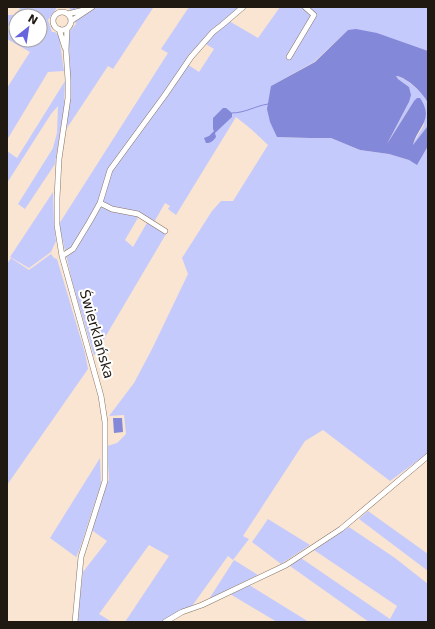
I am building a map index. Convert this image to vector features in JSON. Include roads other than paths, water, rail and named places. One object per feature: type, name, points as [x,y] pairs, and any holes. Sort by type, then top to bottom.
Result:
[{"type":"street","points":[[59,7],[59,13],[54,20],[55,26],[59,30],[68,29],[71,21],[91,7]]},
{"type":"street","points":[[64,7],[71,21]]},
{"type":"street","points":[[59,13],[67,14],[91,7]]},
{"type":"street","points":[[62,256],[73,248],[100,203],[110,170],[191,57],[213,32],[242,7]]},
{"type":"street","points":[[289,57],[314,15],[305,7]]},
{"type":"street","name":"Świerklańska","points":[[68,29],[66,50],[68,98],[59,154],[57,207],[58,233],[62,256],[103,402],[105,422],[104,481],[82,552],[75,622]]},
{"type":"street","name":"Świerklańska","points":[[59,30],[66,50]]},
{"type":"street","points":[[100,203],[112,209],[138,214],[165,231]]},
{"type":"street","points":[[165,622],[182,612],[202,605],[286,565],[341,529],[428,456]]},
{"type":"water","points":[[356,29],[377,33],[428,51],[428,103],[415,86],[405,79],[396,76],[409,87],[411,95],[409,102],[387,144],[414,101],[417,98],[420,98],[426,112],[424,123],[413,145],[427,127],[428,146],[417,165],[409,160],[389,154],[360,150],[331,138],[277,137],[270,122],[267,109],[271,86],[315,62],[348,30]]},
{"type":"water","points":[[223,108],[226,108],[232,113],[232,117],[215,133],[216,137],[214,140],[206,143],[204,138],[209,136],[214,131],[213,118]]},
{"type":"water","points":[[113,418],[122,418],[123,432],[114,433]]},
{"type":"waterway","points":[[232,113],[241,112],[268,104]]}]
